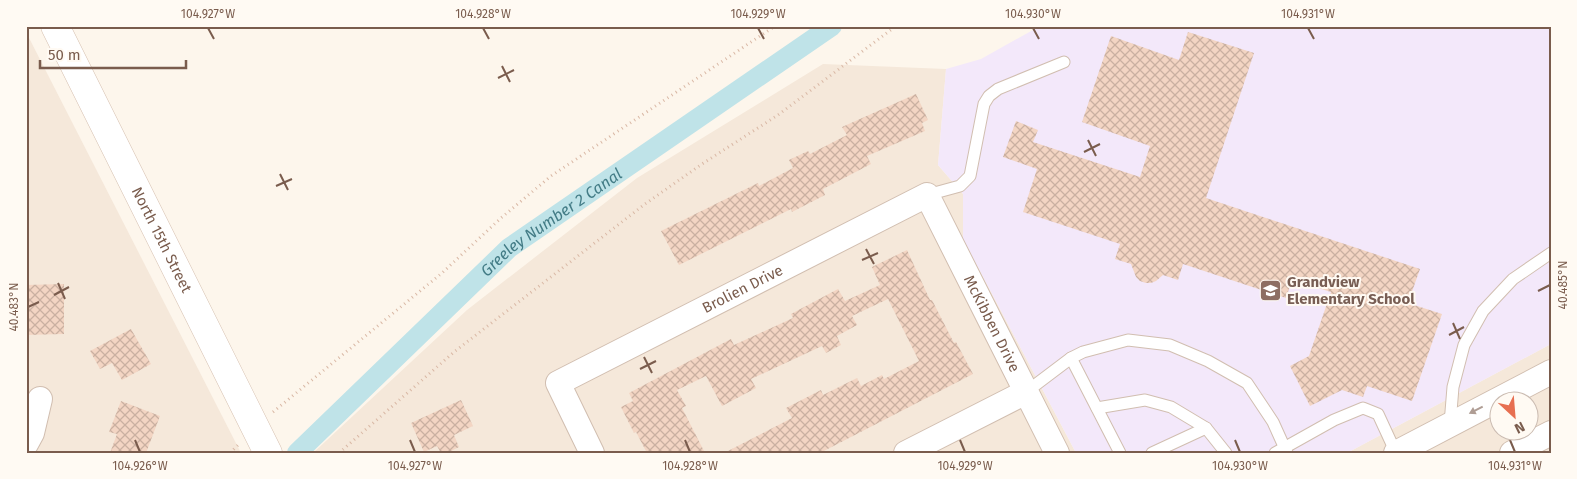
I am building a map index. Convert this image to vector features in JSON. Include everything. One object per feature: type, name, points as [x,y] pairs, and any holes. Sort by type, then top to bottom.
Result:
[{"type":"street","name":"North 15th Street","points":[[55,26],[261,439]]},
{"type":"street","name":"Brolien Drive","points":[[592,453],[558,383],[927,195]]},
{"type":"street","name":"McKibben Drive","points":[[927,195],[1057,453]]},
{"type":"street","points":[[1396,453],[1551,372]]},
{"type":"street","points":[[906,453],[1026,392]]},
{"type":"street","points":[[26,444],[32,433],[40,399]]},
{"type":"street","points":[[1512,453],[1551,433]]},
{"type":"lane","points":[[927,195],[960,186],[970,176],[984,104],[989,96],[998,89],[1064,62]]},
{"type":"lane","points":[[1450,424],[1453,387],[1464,345],[1483,311],[1513,279],[1551,253]]},
{"type":"lane","points":[[1026,392],[1071,358],[1083,352],[1128,340],[1170,345],[1208,360],[1247,383],[1273,422],[1282,451],[1334,420],[1362,408],[1378,414],[1396,453]]},
{"type":"lane","points":[[1071,358],[1120,453]]},
{"type":"lane","points":[[1097,408],[1145,400],[1171,407],[1206,428],[1226,453]]},
{"type":"lane","points":[[1152,453],[1206,428]]},
{"type":"path","points":[[261,439],[501,218],[551,176],[775,26]]},
{"type":"path","points":[[339,453],[454,352],[645,204],[702,164],[778,115],[896,26]]},
{"type":"shaded area","name":"Grandview Elementary School","points":[[1040,26],[1551,26],[1551,344],[1347,453],[1076,453],[963,239],[963,194],[938,165],[946,69],[981,59]]},
{"type":"shaded area","points":[[26,32],[241,453],[26,453]]},
{"type":"shaded area","points":[[823,64],[946,69],[938,165],[963,194],[963,239],[1076,453],[313,453],[467,310],[637,178]]},
{"type":"shaded area","points":[[1551,344],[1551,453],[1347,453]]},
{"type":"building","points":[[1188,32],[1254,53],[1206,198],[1420,269],[1408,303],[1442,314],[1412,401],[1367,386],[1363,397],[1342,390],[1310,406],[1290,366],[1309,356],[1331,292],[1292,280],[1286,298],[1183,264],[1178,280],[1163,275],[1156,281],[1146,283],[1136,277],[1131,264],[1115,259],[1120,244],[1023,212],[1037,169],[1003,157],[1016,121],[1038,130],[1033,142],[1140,177],[1150,146],[1082,122],[1111,36],[1179,60]]},
{"type":"building","points":[[916,94],[928,120],[922,123],[925,131],[867,156],[871,164],[823,189],[825,195],[792,212],[791,209],[679,265],[661,231],[758,183],[759,186],[793,168],[789,160],[808,151],[810,154],[847,135],[842,127]]},
{"type":"building","points":[[907,250],[930,300],[932,300],[954,343],[956,342],[973,374],[820,453],[724,453],[792,418],[786,408],[821,390],[823,395],[857,378],[861,386],[882,375],[884,379],[919,361],[888,299],[852,316],[857,325],[837,336],[841,345],[826,353],[822,346],[751,379],[756,388],[722,406],[706,376],[677,390],[686,406],[682,408],[705,453],[647,453],[621,407],[633,401],[629,393],[731,339],[734,345],[793,318],[791,314],[838,289],[845,301],[880,285],[872,267]]},
{"type":"building","points":[[64,284],[64,334],[26,335],[26,285]]},
{"type":"building","points":[[131,329],[151,364],[122,380],[112,363],[100,369],[90,351]]},
{"type":"building","points":[[461,400],[473,426],[454,435],[459,447],[447,453],[441,453],[437,446],[424,452],[411,423]]},
{"type":"building","points":[[121,401],[160,416],[146,453],[110,453],[117,434],[109,432]]},
{"type":"waterway","name":"Greeley Number 2 Canal","points":[[297,453],[509,248],[832,26]]},
{"type":"place","name":"Grandview Elementary School","points":[[1271,291]]}]
